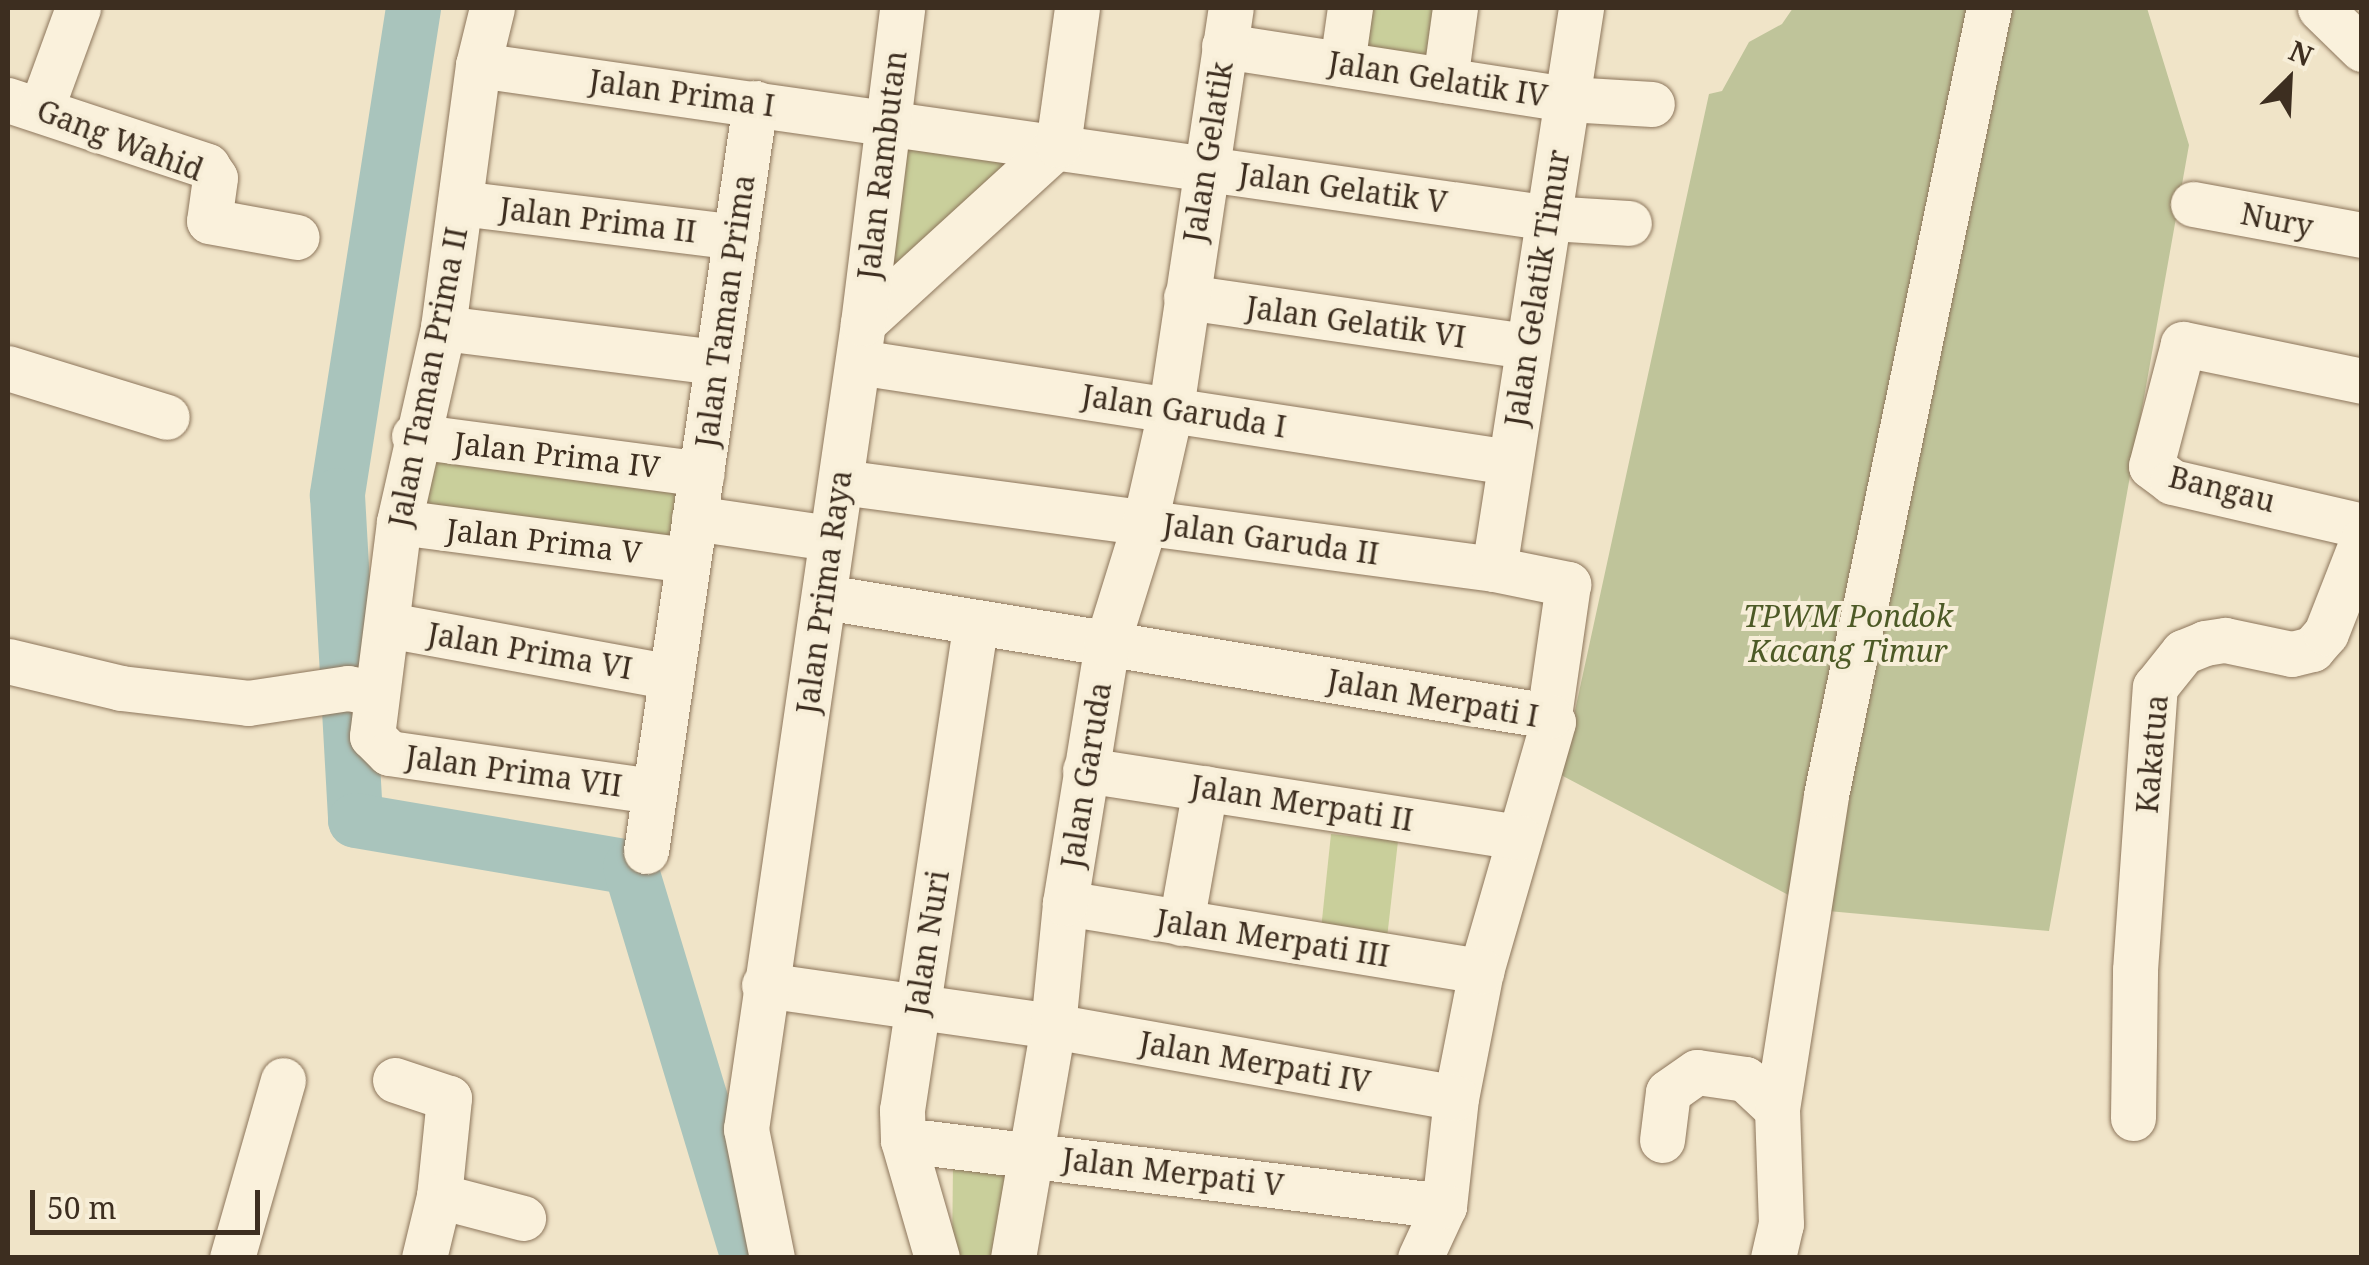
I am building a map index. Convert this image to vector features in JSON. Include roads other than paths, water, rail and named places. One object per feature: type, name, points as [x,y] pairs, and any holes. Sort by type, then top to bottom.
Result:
[{"type":"street","points":[[24,104],[78,8]]},
{"type":"street","name":"Jalan Taman Prima II","points":[[376,746],[348,692],[388,625],[399,522],[414,436],[443,328],[478,65],[492,8]]},
{"type":"street","name":"Jalan Rambutan","points":[[860,342],[902,8]]},
{"type":"street","points":[[860,342],[1058,145],[1078,8]]},
{"type":"street","points":[[1342,64],[1350,8]]},
{"type":"street","points":[[1445,80],[1456,8]]},
{"type":"street","name":"Jalan Gelatik Timur","points":[[1494,568],[1580,8]]},
{"type":"street","points":[[1773,1258],[1781,1224],[1777,1110],[1826,794],[1989,8]]},
{"type":"street","points":[[2320,8],[2362,49]]},
{"type":"street","name":"Jalan Gelatik IV","points":[[1227,27],[1342,64],[1568,99],[1652,104]]},
{"type":"street","name":"Jalan Gelatik","points":[[1186,297],[1227,27]]},
{"type":"street","name":"Jalan Prima I","points":[[478,65],[1058,145]]},
{"type":"street","name":"Jalan Taman Prima","points":[[646,852],[756,103]]},
{"type":"street","name":"Gang Wahid","points":[[24,104],[207,166],[215,178],[209,222],[297,236]]},
{"type":"street","name":"Jalan Gelatik V","points":[[1058,145],[1550,218],[1630,223]]},
{"type":"street","name":"Jalan Prima II","points":[[460,203],[736,237]]},
{"type":"street","name":"Nury","points":[[2193,204],[2362,236]]},
{"type":"street","name":"Jalan Gelatik VI","points":[[1186,297],[1526,346]]},
{"type":"street","name":"Jalan Garuda","points":[[1013,1258],[1028,1154],[1054,1026],[1065,903],[1107,644],[1145,522],[1170,408],[1186,297]]},
{"type":"street","points":[[443,328],[718,362]]},
{"type":"street","name":"Jalan Garuda I","points":[[860,342],[1170,408],[1509,462]]},
{"type":"street","name":"Jalan Prima Raya","points":[[772,1258],[746,1129],[860,342]]},
{"type":"street","name":"Bangau","points":[[2360,546],[2172,482],[2152,466],[2183,344],[2362,381]]},
{"type":"street","points":[[8,368],[167,417]]},
{"type":"street","name":"Jalan Prima IV","points":[[414,436],[701,474]]},
{"type":"street","name":"Jalan Garuda II","points":[[841,482],[1494,568],[1568,584],[1548,716]]},
{"type":"street","name":"Jalan Prima V","points":[[399,522],[691,539]]},
{"type":"street","points":[[691,539],[830,538]]},
{"type":"street","name":"Kakatua","points":[[2133,1118],[2136,970],[2155,688],[2183,652],[2205,643],[2224,640],[2292,654],[2312,649],[2326,633],[2360,546]]},
{"type":"street","name":"Jalan Merpati I","points":[[824,597],[974,626],[1548,716],[1553,722],[1481,971],[1456,1098],[1444,1206],[1420,1258]]},
{"type":"street","name":"Jalan Prima VI","points":[[388,625],[671,677]]},
{"type":"street","name":"Jalan Nuri","points":[[937,1258],[903,1140],[917,1008],[974,626]]},
{"type":"street","points":[[8,661],[121,688],[248,703],[348,692]]},
{"type":"street","name":"Jalan Prima VII","points":[[376,746],[654,791]]},
{"type":"street","name":"Jalan Merpati II","points":[[1086,770],[1518,837]]},
{"type":"street","points":[[1181,923],[1205,788]]},
{"type":"street","name":"Jalan Merpati III","points":[[1065,903],[1481,971]]},
{"type":"street","name":"Jalan Merpati IV","points":[[764,985],[1054,1026],[1456,1098]]},
{"type":"street","points":[[1662,1140],[1668,1092],[1698,1072],[1745,1080],[1777,1110]]},
{"type":"street","points":[[232,1258],[283,1080]]},
{"type":"street","points":[[396,1080],[448,1095],[439,1196],[424,1258]]},
{"type":"street","name":"Jalan Merpati V","points":[[903,1140],[1444,1206]]},
{"type":"street","points":[[439,1196],[523,1218]]},
{"type":"waterway","points":[[413,8],[337,495],[355,820],[630,867],[748,1258]]},
{"type":"park label","name":"TPWM Pondok Kacang Timur","points":[[1848,633]]}]
